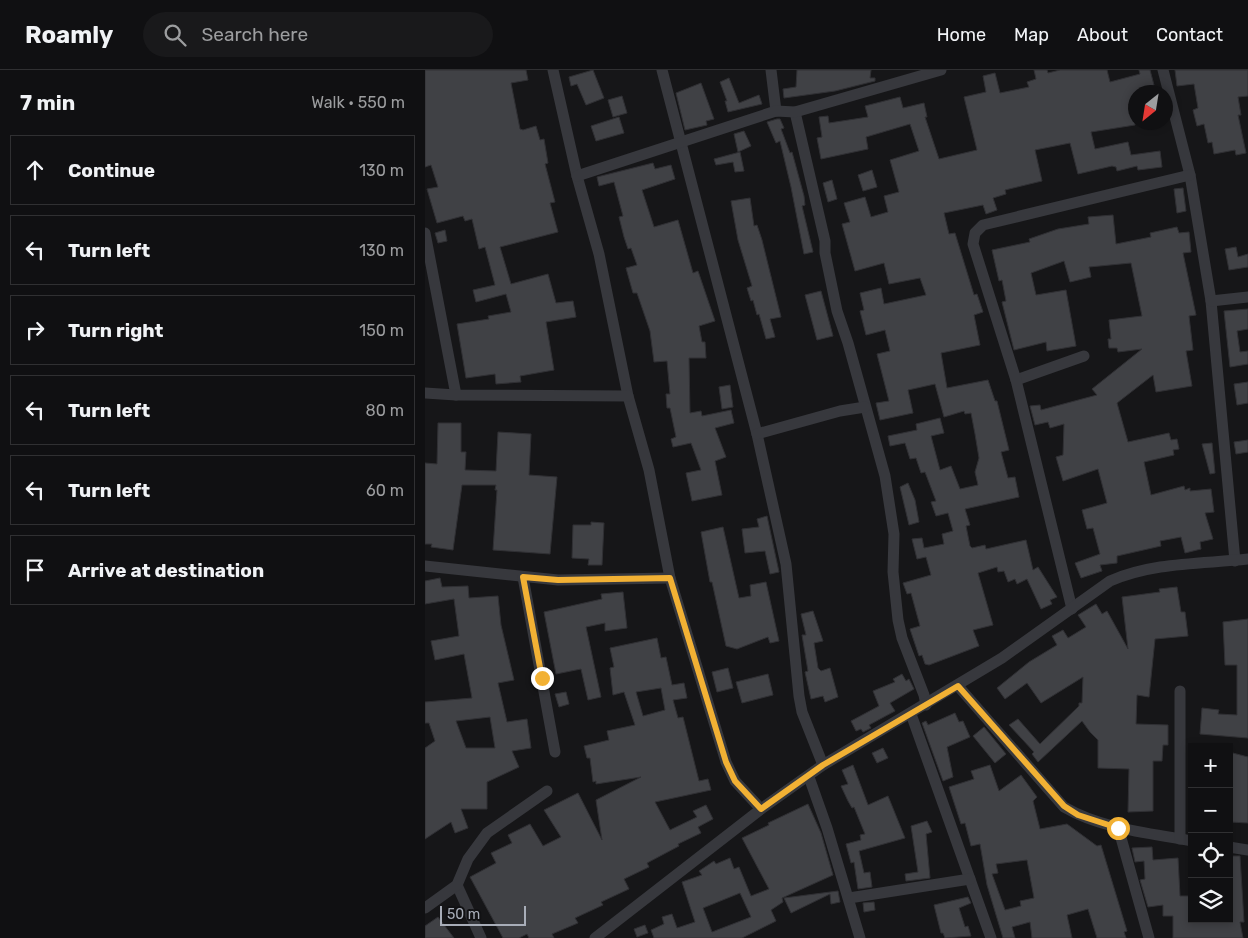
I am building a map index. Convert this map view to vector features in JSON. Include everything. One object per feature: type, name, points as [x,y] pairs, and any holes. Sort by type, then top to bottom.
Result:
[{"type":"street","points":[[553,70],[577,176],[599,254],[628,396],[649,470],[670,578],[722,754],[735,781],[761,809]]},
{"type":"street","points":[[661,70],[757,434],[786,564],[802,712],[823,765]]},
{"type":"street","points":[[771,70],[776,111]]},
{"type":"street","points":[[1163,70],[1190,175],[1211,300],[1235,561]]},
{"type":"street","points":[[577,176],[680,144],[776,111],[795,112],[934,71]]},
{"type":"street","points":[[795,112],[825,241],[825,253],[837,311],[849,343],[885,476],[895,534],[893,572],[898,620],[902,638],[926,705]]},
{"type":"street","points":[[1072,609],[1016,380],[973,244],[975,233],[983,225],[1190,175]]},
{"type":"street","points":[[425,233],[456,395]]},
{"type":"street","points":[[1211,300],[1248,297]]},
{"type":"street","points":[[1016,380],[1084,356]]},
{"type":"street","points":[[425,393],[456,395],[628,396]]},
{"type":"street","points":[[757,434],[840,411],[865,407]]},
{"type":"street","points":[[595,938],[761,809],[809,777],[823,765],[958,686],[1110,581],[1130,572],[1153,568],[1248,560]]},
{"type":"street","points":[[425,566],[558,580],[670,578]]},
{"type":"street","points":[[523,577],[555,752]]},
{"type":"street","points":[[958,686],[1064,806],[1078,815],[1118,828],[1186,840],[1180,691]]},
{"type":"street","points":[[911,714],[991,938]]},
{"type":"street","points":[[809,777],[849,898],[860,938]]},
{"type":"street","points":[[425,908],[457,886],[469,859],[487,833],[547,791]]},
{"type":"street","points":[[1118,828],[1149,938]]},
{"type":"street","points":[[1233,848],[1248,850]]},
{"type":"street","points":[[849,898],[970,879]]},
{"type":"street","points":[[457,886],[481,938]]},
{"type":"building","points":[[425,70],[526,70],[528,80],[511,83],[520,129],[523,130],[536,126],[540,140],[544,139],[548,163],[545,164],[555,202],[550,203],[558,232],[500,247],[511,284],[548,274],[556,303],[573,301],[576,317],[546,322],[554,370],[520,376],[521,382],[496,384],[495,374],[466,378],[457,324],[489,319],[488,316],[511,312],[506,294],[476,302],[473,290],[495,285],[485,247],[479,249],[472,219],[465,221],[463,216],[437,223],[427,189],[438,187],[431,165],[425,167]]},
{"type":"building","points":[[593,70],[604,98],[586,105],[577,84],[571,86],[569,77]]},
{"type":"building","points":[[797,70],[871,70],[870,78],[875,78],[875,81],[835,91],[784,98],[783,89],[796,87]]},
{"type":"building","points":[[1034,70],[1047,70],[1048,73],[1060,70],[1107,70],[1110,82],[1140,74],[1139,70],[1150,70],[1154,85],[1128,85],[1128,126],[1091,132],[1095,149],[1128,142],[1131,155],[1160,151],[1162,167],[1138,170],[1137,166],[1117,171],[1116,167],[1112,166],[1078,174],[1070,143],[1035,150],[1042,181],[1005,190],[1006,194],[993,198],[997,210],[986,214],[983,205],[944,213],[949,234],[955,233],[974,295],[977,294],[983,312],[974,315],[980,345],[941,353],[947,388],[988,380],[995,401],[997,401],[1009,450],[1001,452],[1008,478],[1015,477],[1019,497],[965,509],[970,525],[966,526],[970,546],[972,548],[985,545],[986,549],[1026,540],[1033,570],[1038,567],[1057,597],[1050,600],[1052,604],[1041,609],[1027,579],[1017,584],[1015,579],[1008,582],[1004,571],[998,572],[997,567],[978,573],[993,625],[973,630],[979,646],[929,665],[925,664],[922,655],[919,656],[910,629],[920,626],[911,593],[907,594],[903,583],[931,575],[926,557],[917,559],[912,539],[922,538],[924,548],[944,544],[942,534],[953,531],[948,513],[936,516],[931,502],[936,501],[925,472],[921,473],[916,458],[910,459],[905,443],[890,446],[888,436],[917,430],[916,424],[940,418],[944,433],[931,436],[940,470],[951,466],[960,489],[978,485],[975,472],[979,458],[971,413],[965,414],[964,411],[944,417],[935,384],[908,390],[913,413],[880,420],[876,403],[889,401],[877,354],[890,351],[885,330],[866,335],[860,311],[864,310],[860,293],[881,288],[884,304],[926,295],[920,278],[889,284],[884,263],[855,271],[842,224],[850,222],[844,203],[865,197],[871,217],[888,212],[884,196],[899,192],[890,160],[919,151],[910,124],[866,137],[868,149],[821,159],[817,138],[822,137],[819,117],[828,116],[829,123],[868,117],[865,106],[900,97],[903,108],[924,103],[927,117],[925,117],[939,159],[977,150],[964,97],[986,92],[983,76],[995,73],[1000,93],[1029,87],[1027,82],[1036,79]]},
{"type":"building","points":[[1175,70],[1248,70],[1248,96],[1238,97],[1241,115],[1238,115],[1246,153],[1236,155],[1235,150],[1214,154],[1212,142],[1208,143],[1204,124],[1197,126],[1193,110],[1198,108],[1194,84],[1177,86]]},
{"type":"building","points":[[729,78],[739,103],[759,95],[762,104],[728,112],[725,101],[727,101],[720,82]]},
{"type":"building","points":[[701,83],[714,119],[706,121],[707,125],[685,130],[676,93]]},
{"type":"building","points":[[622,96],[627,113],[613,117],[608,100]]},
{"type":"building","points":[[619,117],[624,133],[596,141],[591,126]]},
{"type":"building","points":[[780,119],[784,128],[781,129],[790,153],[792,152],[804,196],[805,205],[802,206],[813,252],[804,254],[780,141],[776,143],[767,122]]},
{"type":"building","points":[[744,131],[751,146],[738,152],[734,134]]},
{"type":"building","points":[[740,152],[744,171],[735,172],[733,162],[716,165],[714,159]]},
{"type":"building","points":[[653,163],[655,169],[671,165],[675,179],[642,190],[654,227],[678,220],[693,273],[698,271],[715,321],[699,326],[702,342],[705,342],[706,358],[689,358],[690,413],[701,411],[702,416],[731,410],[734,423],[715,428],[726,457],[715,461],[722,495],[692,501],[686,473],[701,470],[691,443],[673,447],[671,439],[676,437],[670,408],[667,408],[666,394],[670,394],[667,361],[654,362],[650,331],[637,293],[633,293],[626,268],[637,265],[631,248],[628,249],[624,237],[619,217],[623,216],[614,182],[599,186],[597,177]]},
{"type":"building","points":[[872,170],[877,187],[863,191],[858,175]]},
{"type":"building","points":[[832,180],[837,199],[828,202],[823,183]]},
{"type":"building","points":[[1183,188],[1186,211],[1177,213],[1174,189]]},
{"type":"building","points":[[750,198],[754,226],[757,225],[762,240],[781,317],[770,319],[775,337],[766,339],[759,314],[757,315],[747,288],[752,286],[738,240],[731,201]]},
{"type":"building","points":[[1113,215],[1116,244],[1151,237],[1150,233],[1177,227],[1179,233],[1189,232],[1191,252],[1183,253],[1196,315],[1189,316],[1193,350],[1186,351],[1192,386],[1156,392],[1153,375],[1117,403],[1128,442],[1169,433],[1171,440],[1177,439],[1179,449],[1173,450],[1174,455],[1144,462],[1151,495],[1184,486],[1185,490],[1190,488],[1190,491],[1211,489],[1214,512],[1205,513],[1213,539],[1200,542],[1201,549],[1185,553],[1181,537],[1160,541],[1161,546],[1117,556],[1117,563],[1100,565],[1102,571],[1081,578],[1075,563],[1100,554],[1093,528],[1087,529],[1082,510],[1107,503],[1098,469],[1063,481],[1056,457],[1063,455],[1064,424],[1050,428],[1048,422],[1035,425],[1030,406],[1040,405],[1041,410],[1097,395],[1092,389],[1142,349],[1118,352],[1117,348],[1109,348],[1108,339],[1111,339],[1109,320],[1142,316],[1131,263],[1089,267],[1091,277],[1070,282],[1064,261],[1031,273],[1036,295],[1066,290],[1076,346],[1047,351],[1046,342],[1014,350],[1002,302],[1006,301],[1002,280],[999,281],[992,250],[1030,242],[1029,239],[1058,229],[1089,224],[1088,217]]},
{"type":"building","points":[[445,230],[447,241],[438,243],[435,233]]},
{"type":"building","points":[[1236,247],[1238,257],[1248,254],[1248,267],[1229,270],[1225,249]]},
{"type":"building","points":[[821,291],[833,336],[817,340],[805,295]]},
{"type":"building","points":[[1248,309],[1248,329],[1237,331],[1240,352],[1248,351],[1248,364],[1230,367],[1224,311]]},
{"type":"building","points":[[1248,382],[1248,403],[1237,405],[1234,384]]},
{"type":"building","points":[[730,385],[733,407],[722,409],[719,387]]},
{"type":"building","points":[[438,423],[461,423],[461,452],[466,452],[465,470],[496,471],[498,432],[531,434],[529,475],[557,477],[550,554],[493,550],[496,485],[462,485],[453,550],[431,547],[432,544],[425,544],[425,463],[437,464]]},
{"type":"building","points":[[1248,440],[1248,452],[1236,454],[1234,442]]},
{"type":"building","points":[[1212,443],[1215,473],[1210,474],[1202,444]]},
{"type":"building","points":[[908,483],[915,500],[919,522],[909,525],[900,487]]},
{"type":"building","points":[[767,516],[779,572],[770,574],[765,551],[745,553],[742,529],[759,527],[757,519]]},
{"type":"building","points":[[591,522],[604,523],[602,565],[588,565],[589,559],[572,558],[573,525],[591,525]]},
{"type":"building","points":[[723,527],[739,598],[751,596],[750,585],[766,582],[779,641],[770,643],[768,637],[737,649],[726,646],[712,582],[710,582],[701,532]]},
{"type":"building","points":[[440,578],[442,587],[468,586],[469,598],[498,596],[501,625],[514,680],[498,683],[507,722],[527,719],[531,748],[512,751],[519,767],[487,782],[487,809],[461,809],[468,828],[455,833],[451,822],[425,839],[425,748],[435,741],[429,723],[425,723],[425,702],[472,698],[464,654],[435,660],[431,641],[459,636],[454,599],[425,604],[425,581]],"holes":[[[490,717],[495,748],[466,748],[456,721]]]},
{"type":"building","points":[[1177,587],[1181,612],[1185,612],[1188,636],[1155,639],[1149,697],[1137,695],[1136,724],[1168,725],[1168,745],[1163,745],[1162,761],[1153,761],[1153,811],[1128,812],[1129,769],[1098,768],[1098,740],[1082,721],[1038,762],[1032,754],[1034,752],[1009,725],[1018,719],[1040,744],[1079,706],[1079,703],[1082,703],[1083,677],[1041,703],[1027,683],[1005,699],[997,688],[1029,662],[1057,645],[1052,636],[1063,630],[1068,638],[1086,627],[1078,615],[1096,604],[1102,614],[1107,611],[1128,649],[1122,597],[1160,592],[1159,589]]},
{"type":"building","points":[[623,592],[627,628],[605,631],[605,623],[586,627],[601,697],[588,700],[581,669],[556,674],[544,612],[602,599],[601,594]]},
{"type":"building","points":[[813,611],[823,641],[814,643],[818,668],[821,671],[830,668],[838,697],[825,702],[823,696],[811,699],[805,672],[808,671],[802,635],[806,635],[801,614]]},
{"type":"building","points":[[1248,619],[1248,738],[1200,734],[1202,708],[1219,710],[1218,714],[1237,715],[1237,665],[1225,665],[1223,622]]},
{"type":"building","points":[[657,638],[661,658],[666,657],[672,685],[684,683],[687,698],[673,700],[678,718],[683,717],[699,781],[708,779],[711,790],[655,802],[670,830],[697,817],[693,811],[706,805],[713,819],[698,827],[701,833],[678,844],[679,846],[647,863],[649,867],[624,879],[629,889],[601,902],[603,905],[575,918],[578,923],[552,934],[554,938],[529,938],[527,934],[519,938],[503,938],[470,877],[496,863],[491,853],[512,843],[508,835],[530,824],[543,846],[561,837],[544,810],[578,793],[602,840],[596,800],[641,777],[596,784],[596,781],[593,782],[590,758],[587,758],[584,746],[609,740],[607,731],[635,725],[624,692],[613,695],[610,668],[614,667],[610,648]],"holes":[[[661,688],[665,710],[643,716],[636,692]]]},
{"type":"building","points":[[728,668],[733,688],[717,692],[712,672]]},
{"type":"building","points":[[768,674],[773,695],[742,703],[736,682]]},
{"type":"building","points":[[902,674],[906,681],[909,679],[914,689],[890,703],[895,711],[869,725],[871,728],[863,732],[861,729],[856,731],[851,721],[879,706],[873,691],[895,682],[893,679]]},
{"type":"building","points":[[566,692],[569,704],[559,707],[555,694]]},
{"type":"building","points":[[955,713],[959,722],[963,721],[970,737],[947,747],[953,777],[943,781],[922,723],[926,721],[928,725]]},
{"type":"building","points":[[984,727],[1006,754],[995,763],[973,736]]},
{"type":"building","points":[[883,748],[888,758],[877,763],[872,753]]},
{"type":"building","points":[[1233,753],[1248,757],[1248,823],[1233,822]]},
{"type":"building","points":[[853,765],[868,805],[888,796],[905,838],[859,851],[864,873],[870,872],[872,887],[858,889],[854,862],[851,863],[846,844],[861,840],[860,835],[865,834],[854,807],[852,808],[841,786],[848,784],[842,770]]},
{"type":"building","points":[[990,765],[999,791],[1021,775],[1037,797],[1033,801],[1040,829],[1067,824],[1097,846],[1101,845],[1127,931],[1124,932],[1126,938],[1097,938],[1088,909],[1067,915],[1072,938],[1032,938],[1030,922],[1012,927],[1015,938],[1003,938],[987,885],[980,844],[971,846],[965,823],[961,824],[949,787],[974,779],[971,771]],"holes":[[[1027,860],[1034,898],[1020,901],[1021,906],[1005,910],[992,874],[998,873],[996,864]]]},
{"type":"building","points":[[808,804],[821,833],[833,875],[782,898],[783,902],[771,910],[776,921],[742,938],[654,938],[651,930],[664,924],[662,917],[672,914],[677,928],[695,922],[682,882],[702,875],[699,871],[714,861],[716,864],[730,858],[734,869],[739,867],[751,896],[769,889],[742,838],[769,825],[768,823]],"holes":[[[740,893],[751,917],[712,932],[703,908]]]},
{"type":"building","points":[[927,821],[932,832],[926,834],[930,878],[906,881],[905,874],[918,872],[911,826]]},
{"type":"building","points":[[1152,847],[1153,860],[1178,858],[1180,896],[1188,896],[1188,923],[1233,923],[1233,856],[1240,856],[1244,922],[1240,922],[1243,938],[1173,938],[1173,916],[1163,916],[1163,905],[1148,907],[1140,880],[1145,879],[1144,861],[1135,862],[1132,848]]},
{"type":"building","points":[[838,891],[840,902],[831,904],[830,894],[791,913],[784,898]]},
{"type":"building","points":[[968,897],[971,903],[959,908],[965,927],[968,926],[971,936],[945,938],[943,933],[941,933],[934,905]]},
{"type":"building","points":[[874,902],[875,910],[864,912],[863,903]]},
{"type":"building","points":[[438,917],[454,938],[425,938],[425,926]]},
{"type":"building","points":[[645,925],[648,933],[637,937],[634,929]]},
{"type":"route","points":[[542,678],[523,577],[558,580],[670,578],[719,746],[735,781],[745,794],[761,809],[809,777],[823,765],[958,686],[1064,806],[1078,815],[1118,828]]}]
